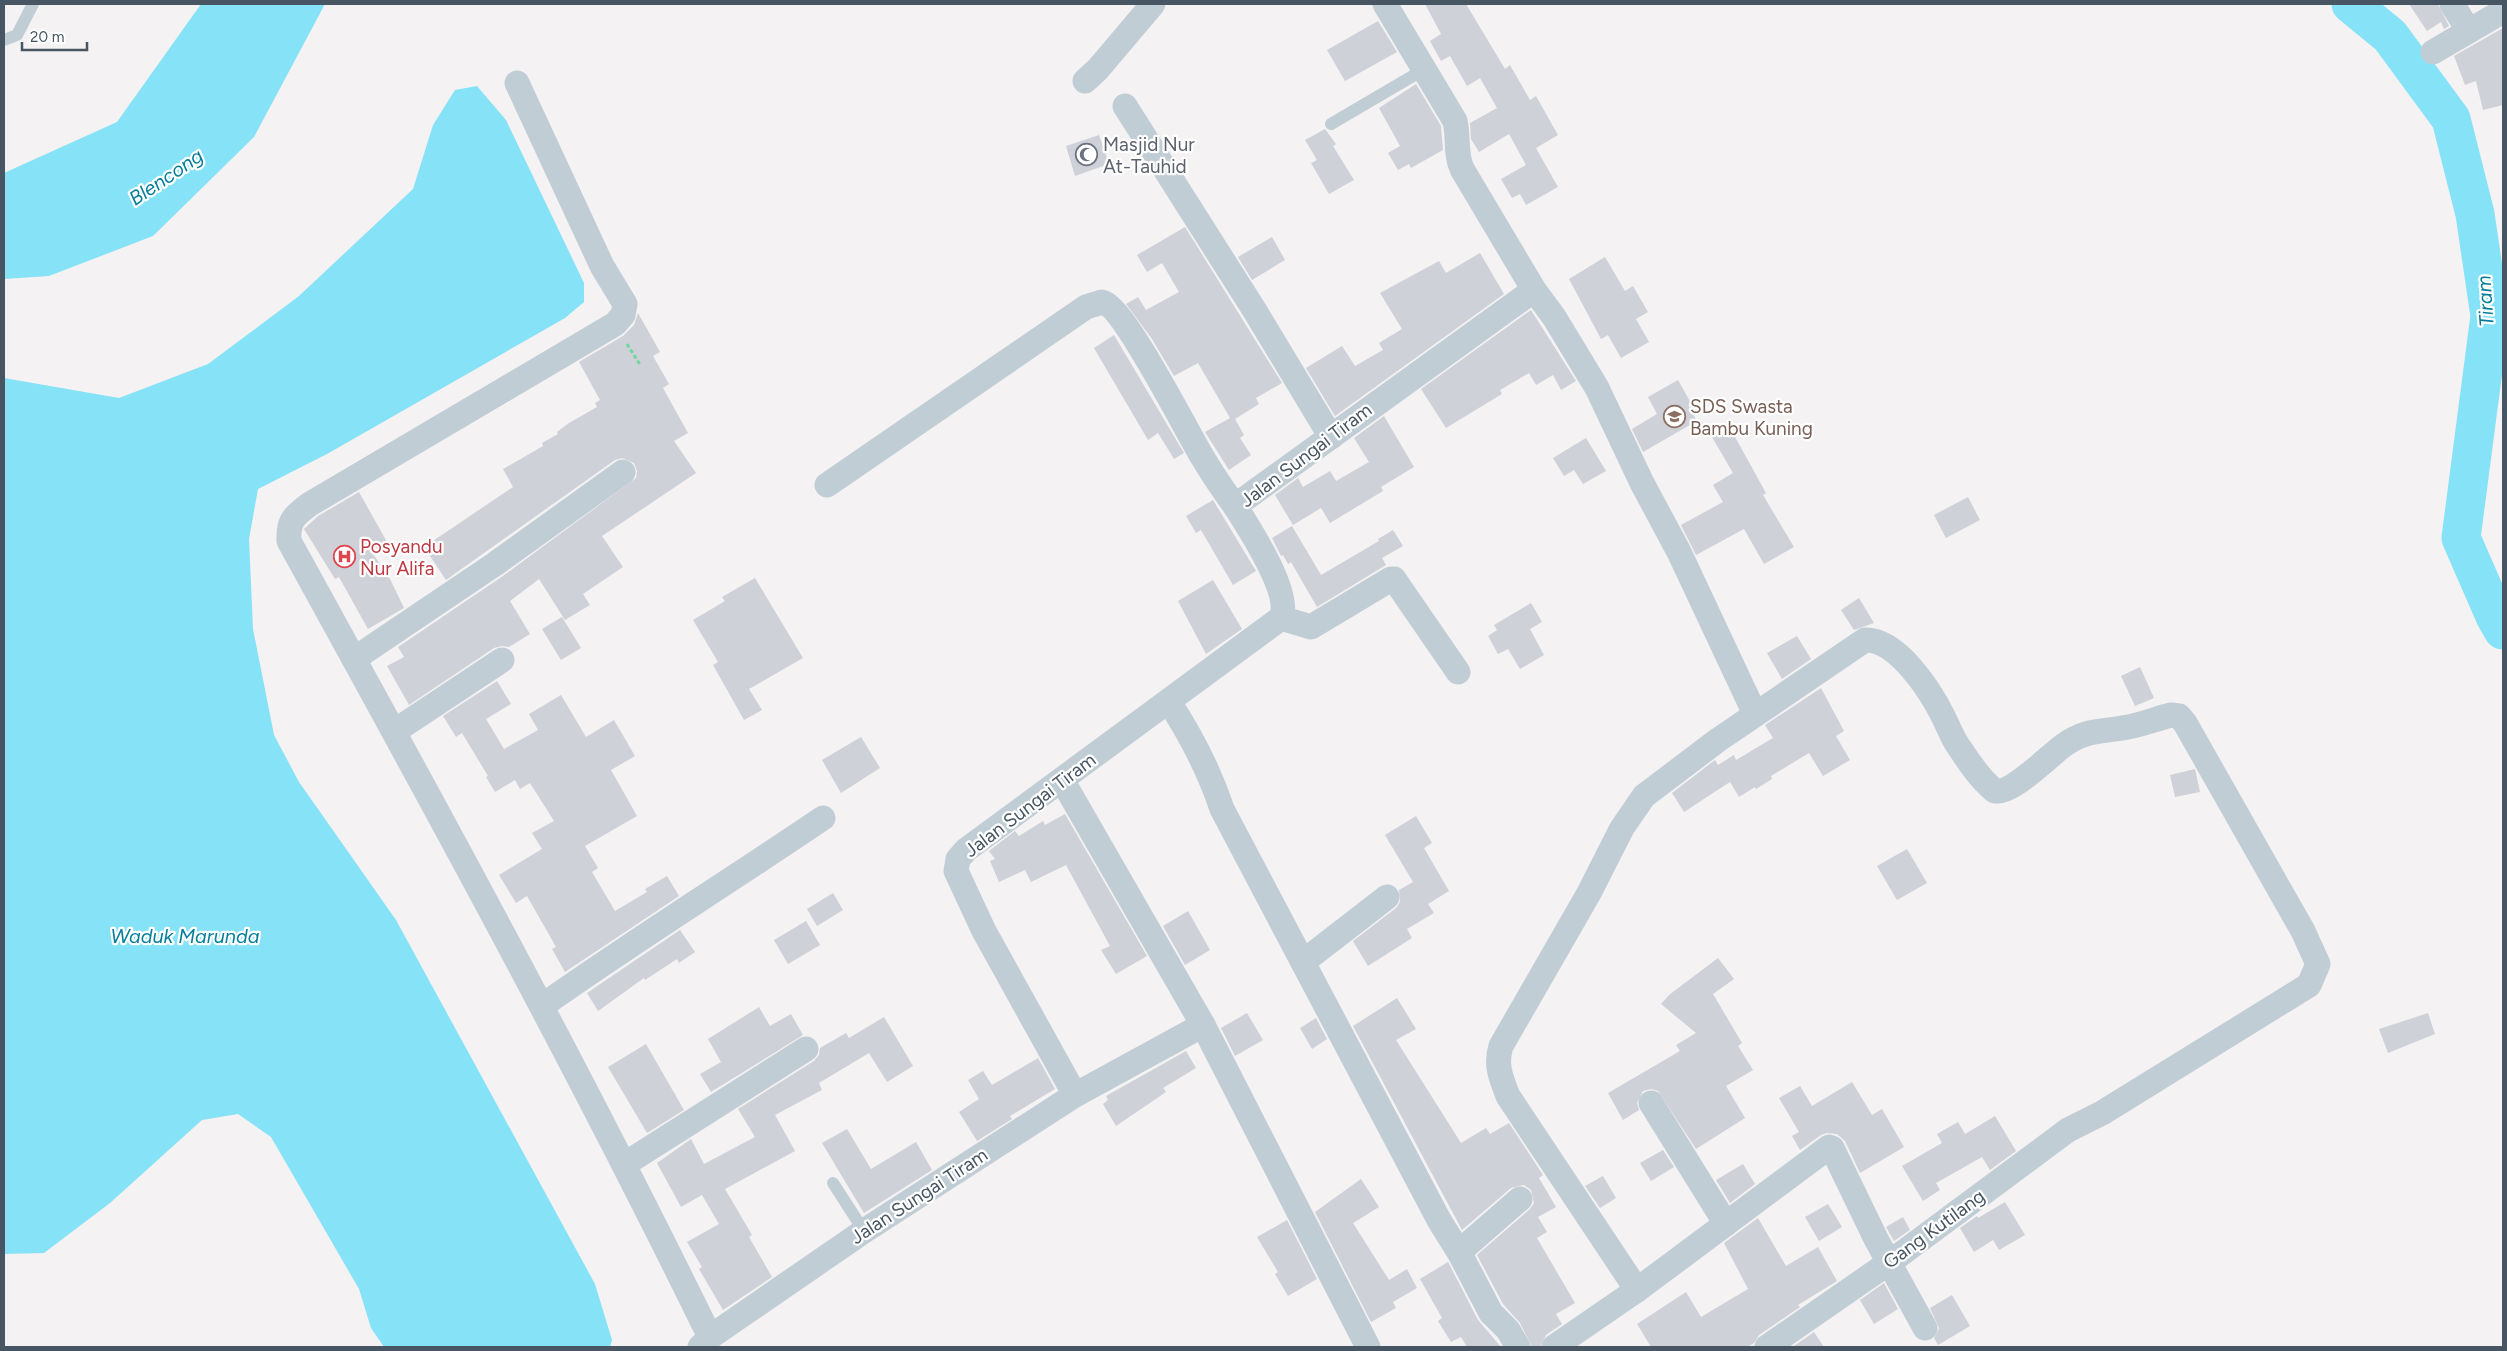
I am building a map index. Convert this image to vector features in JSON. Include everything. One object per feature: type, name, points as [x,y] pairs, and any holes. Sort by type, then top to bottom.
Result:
[{"type":"street","points":[[1085,81],[1098,69],[1153,4]]},
{"type":"street","points":[[1385,4],[1454,122],[1459,142],[1458,160],[1462,169],[1534,290],[1554,317],[1597,388],[1642,483],[1679,552],[1754,714],[1644,796],[1636,805],[1622,828],[1580,910],[1501,1046],[1497,1058],[1499,1072],[1508,1096],[1637,1290]]},
{"type":"street","points":[[2452,4],[2468,31]]},
{"type":"street","points":[[2433,52],[2503,11]]},
{"type":"street","points":[[517,82],[602,266],[625,304],[623,315],[614,324],[310,504],[297,514],[288,526],[289,541],[396,731],[625,1164],[705,1342]]},
{"type":"street","points":[[1125,106],[1255,311],[1331,437]]},
{"type":"street","name":"Jalan Sungai Tiram","points":[[705,1342],[864,1231],[1074,1095],[984,931],[956,871],[958,859],[966,850],[1281,618],[1284,607],[1282,594],[1258,542],[1235,506],[1534,290]]},
{"type":"street","points":[[827,485],[1086,307],[1102,302],[1110,305],[1137,343],[1202,457],[1235,506]]},
{"type":"street","points":[[354,659],[495,564],[623,472]]},
{"type":"street","points":[[1281,618],[1311,628],[1391,579],[1394,579],[1458,672]]},
{"type":"street","name":"Gang Kutilang","points":[[1754,714],[1865,640],[1875,640],[1887,646],[1918,677],[1943,715],[1960,750],[1989,786],[1995,791],[2001,792],[2079,736],[2098,730],[2123,728],[2171,715],[2179,716],[2304,931],[2318,964],[2309,984],[2102,1113],[2068,1130],[1890,1262],[1766,1347]]},
{"type":"street","points":[[396,731],[502,660]]},
{"type":"street","points":[[1169,702],[1198,748],[1222,809],[1438,1220],[1459,1252],[1490,1312],[1508,1330],[1518,1347]]},
{"type":"street","points":[[1062,780],[1203,1025],[1368,1347]]},
{"type":"street","points":[[542,1006],[686,906],[746,870],[823,818]]},
{"type":"street","points":[[1303,962],[1387,897]]},
{"type":"street","points":[[1074,1095],[1203,1025]]},
{"type":"street","points":[[625,1164],[806,1049]]},
{"type":"street","points":[[1651,1104],[1726,1224]]},
{"type":"street","points":[[1554,1347],[1637,1290],[1826,1148],[1832,1148],[1876,1239],[1925,1328]]},
{"type":"street","points":[[1459,1252],[1520,1199]]},
{"type":"lane","points":[[4,40],[17,35],[33,4]]},
{"type":"lane","points":[[1331,124],[1423,70]]},
{"type":"lane","points":[[833,1183],[864,1231]]},
{"type":"water","name":"Blencong","points":[[201,4],[325,4],[254,137],[153,236],[49,276],[4,279],[4,173],[117,122]]},
{"type":"water","name":"Waduk Marunda","points":[[477,86],[506,120],[584,283],[584,302],[565,318],[327,454],[258,489],[249,539],[253,629],[274,735],[299,782],[396,920],[595,1284],[612,1340],[610,1347],[384,1347],[371,1328],[359,1289],[271,1137],[238,1114],[202,1120],[110,1203],[44,1253],[4,1254],[4,378],[119,398],[208,364],[299,296],[413,189],[433,125],[455,90]]},
{"type":"building","points":[[1425,4],[1466,4],[1505,69],[1510,65],[1530,100],[1536,96],[1558,135],[1536,148],[1558,187],[1526,205],[1520,194],[1512,198],[1501,179],[1526,165],[1509,134],[1479,152],[1471,139],[1470,123],[1497,108],[1480,78],[1467,86],[1450,56],[1441,61],[1430,41],[1441,34]]},
{"type":"building","points":[[2409,4],[2438,4],[2449,26],[2444,29],[2441,22],[2427,31]]},
{"type":"building","points":[[1378,21],[1397,52],[1345,81],[1327,50]]},
{"type":"building","points":[[2503,28],[2503,105],[2483,110],[2476,81],[2465,85],[2454,56]]},
{"type":"building","points":[[1416,84],[1441,126],[1443,150],[1411,168],[1409,164],[1398,170],[1388,153],[1400,146],[1379,108]]},
{"type":"building","points":[[1325,129],[1336,144],[1333,146],[1354,180],[1329,194],[1311,163],[1317,160],[1305,140]]},
{"type":"building","name":"Masjid Nur At-Tauhid","points":[[1099,135],[1109,164],[1075,176],[1066,146]]},
{"type":"building","points":[[1185,227],[1282,383],[1256,398],[1259,404],[1235,419],[1244,435],[1240,438],[1251,455],[1229,470],[1205,432],[1230,418],[1198,363],[1174,376],[1152,339],[1126,304],[1138,297],[1146,310],[1179,292],[1162,263],[1147,272],[1137,255]]},
{"type":"building","points":[[1272,237],[1285,260],[1252,280],[1238,257]]},
{"type":"building","points":[[1480,253],[1504,294],[1335,416],[1306,368],[1342,346],[1355,366],[1383,350],[1379,343],[1402,329],[1380,293],[1439,261],[1446,273]]},
{"type":"building","points":[[1605,257],[1625,291],[1633,286],[1648,312],[1636,319],[1649,342],[1621,358],[1608,335],[1601,339],[1569,279]]},
{"type":"building","points":[[1531,310],[1576,381],[1561,390],[1553,375],[1536,385],[1529,373],[1500,390],[1502,394],[1446,428],[1421,389]]},
{"type":"building","points":[[638,313],[660,352],[653,356],[669,384],[663,388],[688,433],[674,441],[696,473],[602,536],[623,567],[583,594],[590,605],[565,620],[539,579],[510,601],[530,634],[509,647],[494,648],[409,705],[387,666],[404,657],[398,647],[503,576],[636,478],[637,471],[634,463],[622,458],[615,460],[446,580],[424,547],[513,487],[503,469],[543,446],[542,443],[558,434],[557,432],[569,423],[597,407],[595,403],[600,400],[579,362],[623,336],[634,325]]},
{"type":"building","points":[[1114,335],[1184,453],[1174,459],[1158,433],[1148,440],[1094,348]]},
{"type":"building","name":"SDS Swasta Bambu Kuning","points":[[1678,380],[1691,403],[1688,405],[1697,421],[1643,452],[1632,429],[1657,414],[1648,397]]},
{"type":"building","points":[[1384,416],[1414,467],[1381,487],[1383,491],[1330,523],[1321,508],[1293,525],[1275,495],[1298,478],[1303,487],[1330,471],[1336,481],[1369,462],[1354,438]]},
{"type":"building","points":[[1729,426],[1766,493],[1763,495],[1794,547],[1764,564],[1744,529],[1696,555],[1681,525],[1723,502],[1713,485],[1733,473],[1712,437]]},
{"type":"building","points":[[1586,438],[1606,471],[1583,484],[1574,470],[1564,476],[1553,458]]},
{"type":"building","points":[[359,492],[387,542],[371,551],[390,579],[404,608],[368,629],[339,577],[335,579],[304,529],[318,516]]},
{"type":"building","points":[[1968,497],[1980,520],[1946,538],[1934,515]]},
{"type":"building","points":[[1213,500],[1256,571],[1233,585],[1201,530],[1196,533],[1186,516]]},
{"type":"building","points":[[1292,526],[1321,575],[1379,541],[1378,539],[1393,530],[1403,546],[1382,558],[1386,565],[1317,607],[1291,562],[1288,564],[1283,555],[1281,556],[1272,538]]},
{"type":"building","points":[[755,578],[803,658],[749,689],[762,710],[744,720],[713,665],[718,662],[693,620],[725,601],[722,597]]},
{"type":"building","points":[[1213,580],[1242,629],[1206,654],[1178,601]]},
{"type":"building","points":[[1859,598],[1874,623],[1854,630],[1841,610]]},
{"type":"building","points":[[1531,603],[1542,622],[1530,629],[1544,655],[1520,669],[1508,649],[1498,654],[1488,636],[1497,630],[1494,625]]},
{"type":"building","points":[[562,617],[581,648],[561,660],[542,629]]},
{"type":"building","points":[[1797,636],[1811,659],[1782,679],[1767,653]]},
{"type":"building","points":[[2140,667],[2154,698],[2135,706],[2121,676]]},
{"type":"building","points":[[497,681],[511,704],[486,719],[504,749],[538,730],[529,714],[561,695],[586,737],[614,720],[635,756],[611,770],[637,816],[585,846],[598,868],[592,872],[615,911],[647,892],[645,889],[667,876],[679,896],[565,972],[552,949],[556,947],[527,896],[516,903],[499,875],[542,849],[532,833],[554,821],[530,783],[520,789],[515,780],[495,792],[486,777],[488,776],[462,733],[456,737],[443,716]]},
{"type":"building","points":[[1821,688],[1844,731],[1836,736],[1850,760],[1823,776],[1809,753],[1771,776],[1772,779],[1756,789],[1755,787],[1739,797],[1730,782],[1684,812],[1672,793],[1715,760],[1718,765],[1734,755],[1736,760],[1773,738],[1765,725]]},
{"type":"building","points":[[861,737],[880,768],[841,793],[822,760]]},
{"type":"building","points":[[2195,769],[2200,792],[2175,797],[2170,775]]},
{"type":"building","points":[[1065,814],[1147,956],[1116,974],[1101,950],[1110,946],[1066,865],[1031,882],[1025,870],[999,882],[990,861],[995,859],[989,851],[1015,831],[1019,836],[1043,821],[1045,825]]},
{"type":"building","points":[[1416,816],[1432,843],[1424,848],[1449,891],[1428,904],[1434,913],[1407,929],[1412,938],[1368,966],[1353,941],[1396,908],[1400,902],[1399,890],[1413,882],[1385,835]]},
{"type":"building","points":[[1907,849],[1927,883],[1897,900],[1877,866]]},
{"type":"building","points":[[833,893],[843,910],[817,926],[807,909]]},
{"type":"building","points":[[1188,911],[1210,950],[1185,965],[1163,926]]},
{"type":"building","points":[[806,921],[820,945],[788,964],[774,940]]},
{"type":"building","points":[[680,930],[695,952],[679,963],[677,959],[645,980],[644,978],[598,1011],[587,993]]},
{"type":"building","points":[[1718,958],[1734,979],[1713,994],[1742,1043],[1738,1046],[1753,1070],[1726,1086],[1745,1118],[1696,1149],[1658,1091],[1651,1089],[1643,1091],[1637,1103],[1639,1110],[1623,1120],[1608,1093],[1680,1051],[1676,1045],[1696,1033],[1661,1004],[1669,995]]},
{"type":"building","points":[[1397,998],[1416,1029],[1396,1040],[1461,1143],[1486,1128],[1490,1134],[1509,1123],[1543,1175],[1539,1178],[1556,1207],[1538,1217],[1547,1232],[1537,1238],[1575,1303],[1556,1314],[1562,1324],[1546,1335],[1540,1347],[1532,1347],[1520,1323],[1503,1304],[1477,1255],[1530,1209],[1534,1203],[1531,1190],[1524,1185],[1511,1188],[1462,1230],[1353,1026]]},
{"type":"building","points":[[759,1007],[770,1026],[791,1014],[803,1035],[711,1092],[700,1074],[721,1062],[708,1039]]},
{"type":"building","points":[[1247,1013],[1263,1040],[1235,1056],[1221,1028]]},
{"type":"building","points":[[2428,1013],[2435,1034],[2388,1053],[2379,1029]]},
{"type":"building","points":[[884,1017],[913,1066],[887,1082],[869,1053],[819,1083],[822,1090],[775,1115],[795,1151],[725,1189],[752,1235],[749,1237],[772,1277],[723,1310],[699,1269],[702,1267],[687,1242],[719,1224],[702,1195],[681,1207],[657,1163],[691,1139],[704,1164],[755,1137],[738,1109],[814,1061],[819,1055],[820,1048],[846,1033],[849,1038]]},
{"type":"building","points":[[1316,1018],[1327,1039],[1312,1049],[1300,1028]]},
{"type":"building","points":[[646,1044],[684,1110],[647,1133],[608,1067]]},
{"type":"building","points":[[1186,1051],[1196,1068],[1163,1088],[1166,1092],[1116,1126],[1103,1104],[1108,1100],[1106,1096]]},
{"type":"building","points":[[1038,1058],[1055,1089],[1010,1116],[1012,1119],[977,1141],[959,1112],[979,1099],[968,1080],[983,1071],[992,1085]]},
{"type":"building","points":[[1852,1082],[1872,1115],[1882,1109],[1904,1147],[1860,1173],[1845,1141],[1837,1134],[1827,1133],[1821,1135],[1800,1150],[1792,1136],[1799,1132],[1779,1098],[1800,1086],[1812,1106]]},
{"type":"building","points":[[1995,1116],[2016,1151],[1990,1170],[1982,1157],[1936,1183],[1940,1190],[1923,1201],[1902,1166],[1942,1143],[1937,1134],[1958,1122],[1965,1134]]},
{"type":"building","points":[[847,1129],[871,1169],[916,1142],[932,1170],[864,1213],[822,1143]]},
{"type":"building","points":[[1663,1150],[1674,1167],[1651,1181],[1640,1163]]},
{"type":"building","points":[[1743,1164],[1755,1184],[1730,1203],[1716,1180]]},
{"type":"building","points":[[1603,1176],[1616,1198],[1600,1208],[1585,1186]]},
{"type":"building","points":[[1361,1179],[1379,1207],[1353,1223],[1389,1280],[1407,1269],[1417,1288],[1393,1302],[1396,1308],[1371,1322],[1315,1212]]},
{"type":"building","points":[[2005,1202],[2025,1235],[1999,1250],[1993,1240],[1974,1252],[1960,1228],[1977,1216],[1978,1218]]},
{"type":"building","points":[[1828,1204],[1842,1227],[1819,1241],[1805,1217]]},
{"type":"building","points":[[1903,1217],[1910,1230],[1894,1241],[1886,1227]]},
{"type":"building","points":[[1758,1218],[1786,1266],[1818,1247],[1837,1281],[1798,1305],[1800,1307],[1759,1335],[1754,1343],[1747,1347],[1651,1347],[1637,1324],[1686,1292],[1701,1317],[1748,1289],[1724,1243]]},
{"type":"building","points":[[1287,1220],[1317,1279],[1288,1296],[1275,1274],[1278,1272],[1257,1237]]},
{"type":"building","points":[[1448,1262],[1478,1320],[1501,1347],[1467,1347],[1461,1337],[1451,1342],[1438,1321],[1442,1318],[1420,1279]]},
{"type":"building","points":[[1884,1283],[1898,1309],[1874,1324],[1860,1300]]},
{"type":"building","points":[[1952,1295],[1970,1326],[1938,1345],[1934,1338],[1939,1328],[1930,1308]]},
{"type":"building","points":[[1814,1332],[1824,1347],[1794,1347],[1794,1346]]},
{"type":"waterway","name":"Tiram","points":[[2351,4],[2390,36],[2451,119],[2475,214],[2490,316],[2461,538],[2503,630]]},
{"type":"place","name":"Masjid Nur At-Tauhid","points":[[1087,155]]},
{"type":"place","name":"SDS Swasta Bambu Kuning","points":[[1674,417]]},
{"type":"place","name":"Posyandu Nur Alifa","points":[[344,557]]}]
